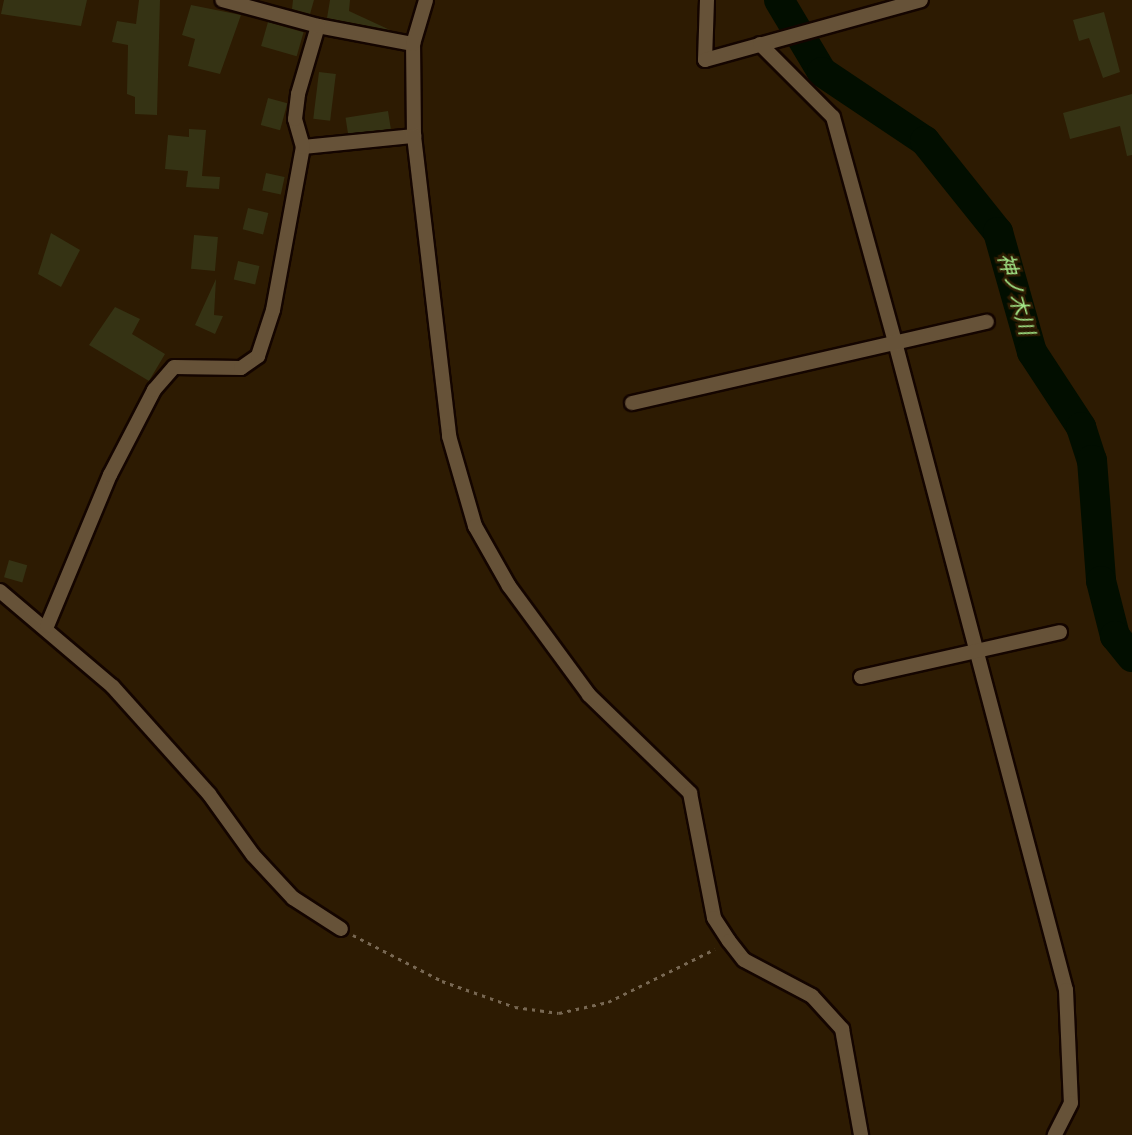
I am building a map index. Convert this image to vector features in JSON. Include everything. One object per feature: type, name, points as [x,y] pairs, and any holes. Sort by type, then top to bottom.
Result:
[{"type":"street","points":[[222,0],[318,26],[413,44]]},
{"type":"street","points":[[426,0],[413,44],[414,136],[449,436],[475,526],[509,586],[589,695],[690,793],[714,918],[729,941],[744,960],[812,996],[842,1029],[861,1135]]},
{"type":"street","points":[[707,0],[705,60],[921,0]]},
{"type":"street","points":[[47,626],[110,475],[154,390],[174,368],[241,368],[257,356],[273,310],[303,147],[295,119],[298,94],[318,26]]},
{"type":"street","points":[[760,44],[833,117],[895,342],[1066,990],[1071,1103],[1055,1135]]},
{"type":"street","points":[[303,147],[414,136]]},
{"type":"street","points":[[632,403],[987,321]]},
{"type":"street","points":[[0,591],[47,626],[113,687],[293,898],[341,929]]},
{"type":"street","points":[[861,677],[1060,632]]},
{"type":"path","points":[[341,929],[442,981],[514,1007],[559,1013],[607,1002],[729,941]]},
{"type":"building","points":[[4,0],[87,0],[81,26],[1,14]]},
{"type":"building","points":[[139,0],[160,0],[157,115],[135,114],[135,97],[127,94],[128,45],[112,42],[117,21],[136,24]]},
{"type":"building","points":[[293,0],[314,0],[310,14],[292,9]]},
{"type":"building","points":[[330,0],[350,0],[349,11],[390,30],[327,18]]},
{"type":"building","points":[[191,5],[241,15],[220,74],[188,66],[195,39],[182,35]]},
{"type":"building","points":[[1104,12],[1120,72],[1103,78],[1089,38],[1079,41],[1073,20]]},
{"type":"building","points":[[268,22],[304,32],[297,56],[261,46]]},
{"type":"building","points":[[319,72],[336,74],[330,121],[313,119]]},
{"type":"building","points":[[1132,94],[1132,155],[1127,156],[1120,126],[1070,139],[1063,113]]},
{"type":"building","points":[[268,98],[287,103],[280,130],[261,125]]},
{"type":"building","points":[[388,111],[391,129],[348,136],[346,118]]},
{"type":"building","points":[[189,129],[206,130],[202,176],[220,177],[219,189],[186,187],[188,171],[165,169],[168,135],[189,137]]},
{"type":"building","points":[[266,173],[285,177],[281,195],[262,191]]},
{"type":"building","points":[[248,208],[268,213],[263,234],[243,229]]},
{"type":"building","points":[[51,233],[80,250],[61,287],[38,274]]},
{"type":"building","points":[[194,235],[218,237],[215,271],[191,269]]},
{"type":"building","points":[[238,261],[259,266],[255,284],[234,280]]},
{"type":"building","points":[[216,279],[214,315],[223,316],[215,334],[195,325]]},
{"type":"building","points":[[115,307],[140,319],[132,334],[165,354],[149,381],[89,345]]},
{"type":"building","points":[[9,560],[27,565],[22,583],[4,577]]},
{"type":"waterway","name":"神ノ木川","points":[[779,0],[822,72],[925,141],[998,232],[1032,352],[1081,427],[1092,460],[1101,581],[1115,636],[1132,657]]}]
